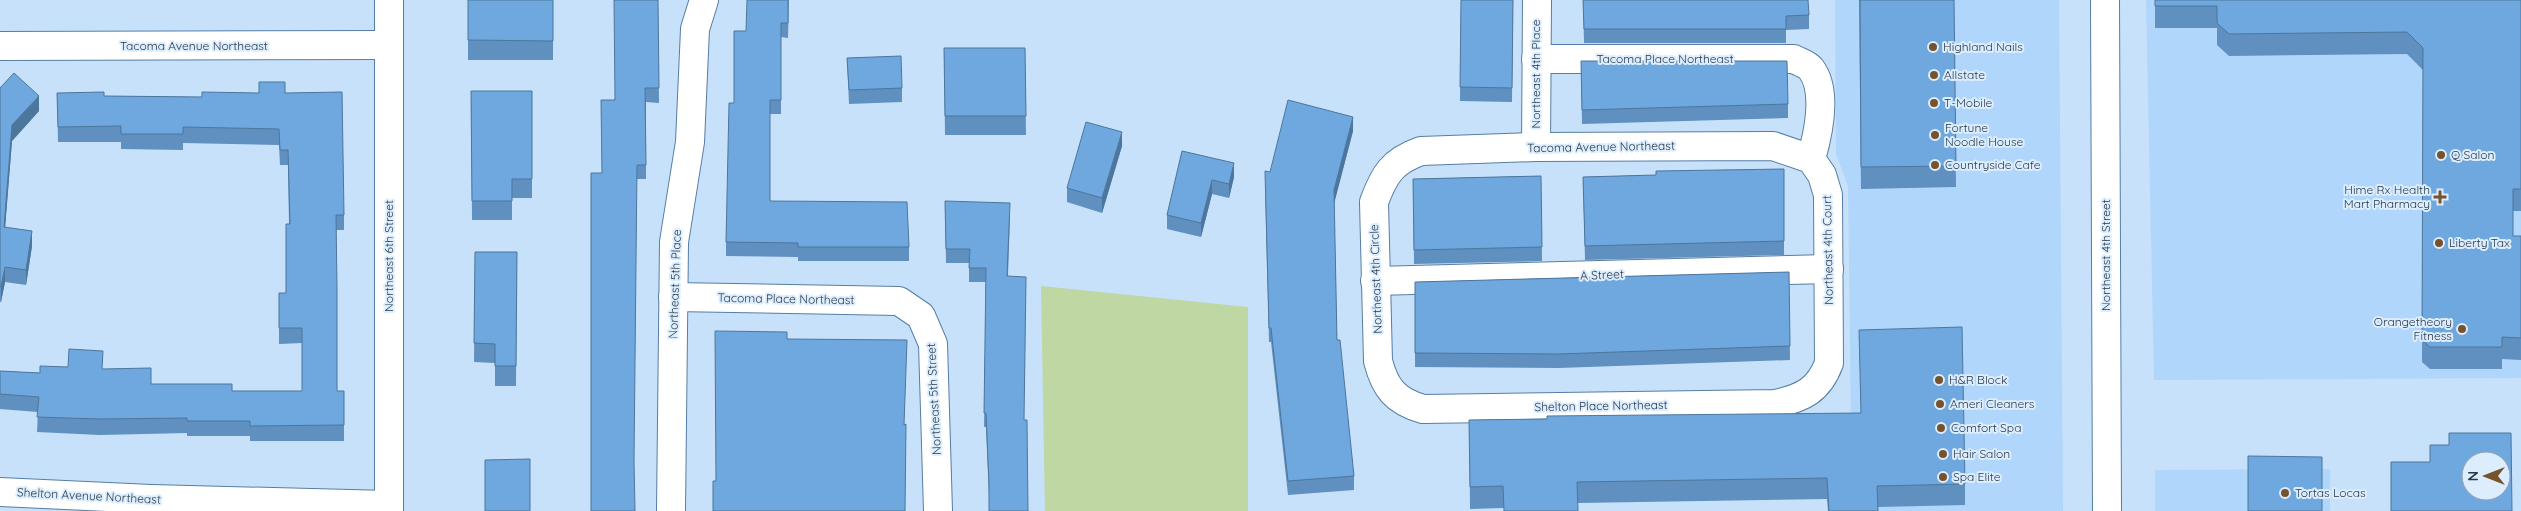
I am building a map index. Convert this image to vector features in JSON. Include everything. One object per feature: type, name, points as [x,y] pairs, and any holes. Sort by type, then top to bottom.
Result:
[{"type":"street","name":"Northeast 6th Street","points":[[388,0],[389,508]]},
{"type":"street","name":"Northeast 5th Place","points":[[671,511],[674,242],[690,142],[695,29],[704,0]]},
{"type":"street","name":"Northeast 4th Place","points":[[1536,0],[1536,147]]},
{"type":"street","name":"Northeast 4th Street","points":[[2105,0],[2107,511]]},
{"type":"street","name":"Tacoma Avenue Northeast","points":[[0,46],[389,46]]},
{"type":"street","name":"Tacoma Place Northeast","points":[[1536,59],[1794,59],[1810,67],[1818,82],[1820,130],[1811,159]]},
{"type":"street","name":"Tacoma Avenue Northeast","points":[[1393,166],[1406,156],[1421,151],[1536,147],[1773,146],[1811,159]]},
{"type":"street","name":"Northeast 4th Court","points":[[1810,390],[1823,380],[1829,363],[1828,195],[1822,175],[1811,159]]},
{"type":"street","name":"Northeast 4th Circle","points":[[1393,166],[1382,179],[1374,202],[1378,361],[1382,380],[1393,394]]},
{"type":"street","name":"A Street","points":[[1376,281],[1829,269]]},
{"type":"street","name":"Tacoma Place Northeast","points":[[673,297],[899,301]]},
{"type":"street","name":"Northeast 5th Street","points":[[899,301],[921,316],[933,344],[938,511]]},
{"type":"street","name":"Shelton Place Northeast","points":[[1393,394],[1408,405],[1422,409],[1775,404],[1796,400],[1810,390]]},
{"type":"street","name":"Shelton Avenue Northeast","points":[[0,492],[389,508]]},
{"type":"shaded area","points":[[1835,0],[2059,0],[2063,511],[1852,511],[1848,186],[1836,154]]},
{"type":"shaded area","points":[[2146,0],[2521,0],[2521,378],[2154,380]]},
{"type":"shaded area","points":[[2330,469],[2330,511],[2155,511],[2155,470]]},
{"type":"green space","points":[[1041,286],[1248,307],[1248,511],[1045,511]]},
{"type":"building","points":[[468,0],[553,0],[553,41],[468,40]]},
{"type":"building","points":[[614,0],[658,0],[659,88],[645,88],[646,165],[637,165],[635,511],[591,511],[591,173],[602,173],[601,100],[615,100]]},
{"type":"building","points":[[747,0],[788,0],[788,23],[781,23],[781,100],[770,100],[770,201],[907,202],[909,247],[798,247],[798,243],[726,242],[729,103],[734,103],[734,31],[746,31]]},
{"type":"building","points":[[1461,0],[1513,0],[1512,88],[1460,87]]},
{"type":"building","points":[[1583,0],[1808,0],[1809,15],[1786,16],[1786,29],[1584,29]]},
{"type":"building","points":[[1860,0],[1954,0],[1956,166],[1861,167]]},
{"type":"building","points":[[2155,0],[2521,0],[2521,189],[2513,189],[2513,236],[2521,236],[2521,338],[2502,337],[2502,347],[2430,347],[2422,340],[2423,48],[2407,32],[2229,34],[2217,23],[2217,6],[2155,6]]},
{"type":"building","points":[[944,48],[1025,48],[1026,116],[945,116]]},
{"type":"building","points":[[901,56],[902,88],[849,90],[847,58]]},
{"type":"building","points":[[1581,61],[1787,61],[1788,104],[1582,110]]},
{"type":"building","points":[[14,73],[39,96],[12,125],[4,227],[32,231],[26,270],[5,267],[1,287],[0,88]]},
{"type":"building","points":[[259,82],[285,82],[285,93],[342,92],[344,215],[336,215],[337,391],[344,391],[344,425],[250,426],[250,421],[187,421],[187,418],[100,419],[37,417],[39,397],[0,394],[0,371],[40,373],[40,366],[68,367],[69,349],[103,351],[102,369],[151,368],[151,384],[232,384],[232,391],[302,391],[302,328],[279,328],[279,293],[286,293],[286,224],[290,224],[288,150],[280,150],[279,129],[183,127],[183,134],[121,134],[121,126],[58,127],[57,93],[104,92],[104,96],[202,97],[202,92],[259,93]]},
{"type":"building","points":[[471,91],[532,91],[532,179],[512,179],[512,201],[472,201]]},
{"type":"building","points":[[1288,100],[1353,117],[1334,190],[1337,340],[1340,340],[1354,476],[1288,481],[1271,328],[1269,328],[1265,171],[1270,172]]},
{"type":"building","points":[[1086,122],[1122,132],[1102,198],[1067,188]]},
{"type":"building","points":[[1182,151],[1234,163],[1229,184],[1212,180],[1201,223],[1167,215]]},
{"type":"building","points":[[1784,169],[1784,241],[1585,246],[1583,177],[1656,175],[1656,171]]},
{"type":"building","points":[[1541,176],[1542,247],[1414,250],[1413,179]]},
{"type":"building","points":[[945,201],[1010,203],[1007,276],[1026,277],[1024,420],[1027,420],[1028,511],[989,511],[986,413],[984,413],[986,268],[969,268],[970,249],[946,249]]},
{"type":"building","points":[[475,252],[517,252],[516,366],[495,366],[495,344],[474,343]]},
{"type":"building","points":[[1789,272],[1790,346],[1559,354],[1415,353],[1415,282]]},
{"type":"building","points":[[1962,327],[1965,484],[1877,486],[1878,511],[1829,511],[1827,478],[1577,482],[1578,511],[1504,511],[1503,486],[1470,487],[1469,420],[1547,419],[1547,416],[1861,413],[1859,330]]},
{"type":"building","points":[[715,331],[787,332],[787,339],[907,340],[904,425],[906,424],[905,511],[713,511],[713,481],[716,481]]},
{"type":"building","points":[[2449,433],[2511,433],[2512,511],[2391,511],[2391,462],[2430,462],[2430,445],[2449,445]]},
{"type":"building","name":"Tortas Locas","points":[[2248,456],[2322,457],[2322,511],[2248,511]]},
{"type":"building","points":[[530,459],[530,511],[485,511],[485,460]]},
{"type":"place","name":"Highland Nails","points":[[1933,47]]},
{"type":"place","name":"Allstate","points":[[1934,75]]},
{"type":"place","name":"T-Mobile","points":[[1934,103]]},
{"type":"place","name":"Fortune Noodle House","points":[[1935,135]]},
{"type":"place","name":"Q Salon","points":[[2441,155]]},
{"type":"place","name":"Countryside Cafe","points":[[1935,165]]},
{"type":"place","name":"Hime Rx Health Mart Pharmacy","points":[[2440,197]]},
{"type":"place","name":"Liberty Tax","points":[[2439,243]]},
{"type":"place","name":"Orangetheory Fitness","points":[[2462,329]]},
{"type":"place","name":"H&R Block","points":[[1939,380]]},
{"type":"place","name":"Ameri Cleaners","points":[[1940,404]]},
{"type":"place","name":"Comfort Spa","points":[[1941,428]]},
{"type":"place","name":"Hair Salon","points":[[1943,454]]},
{"type":"place","name":"Spa Elite","points":[[1943,477]]},
{"type":"place","name":"Tortas Locas","points":[[2285,493]]}]
